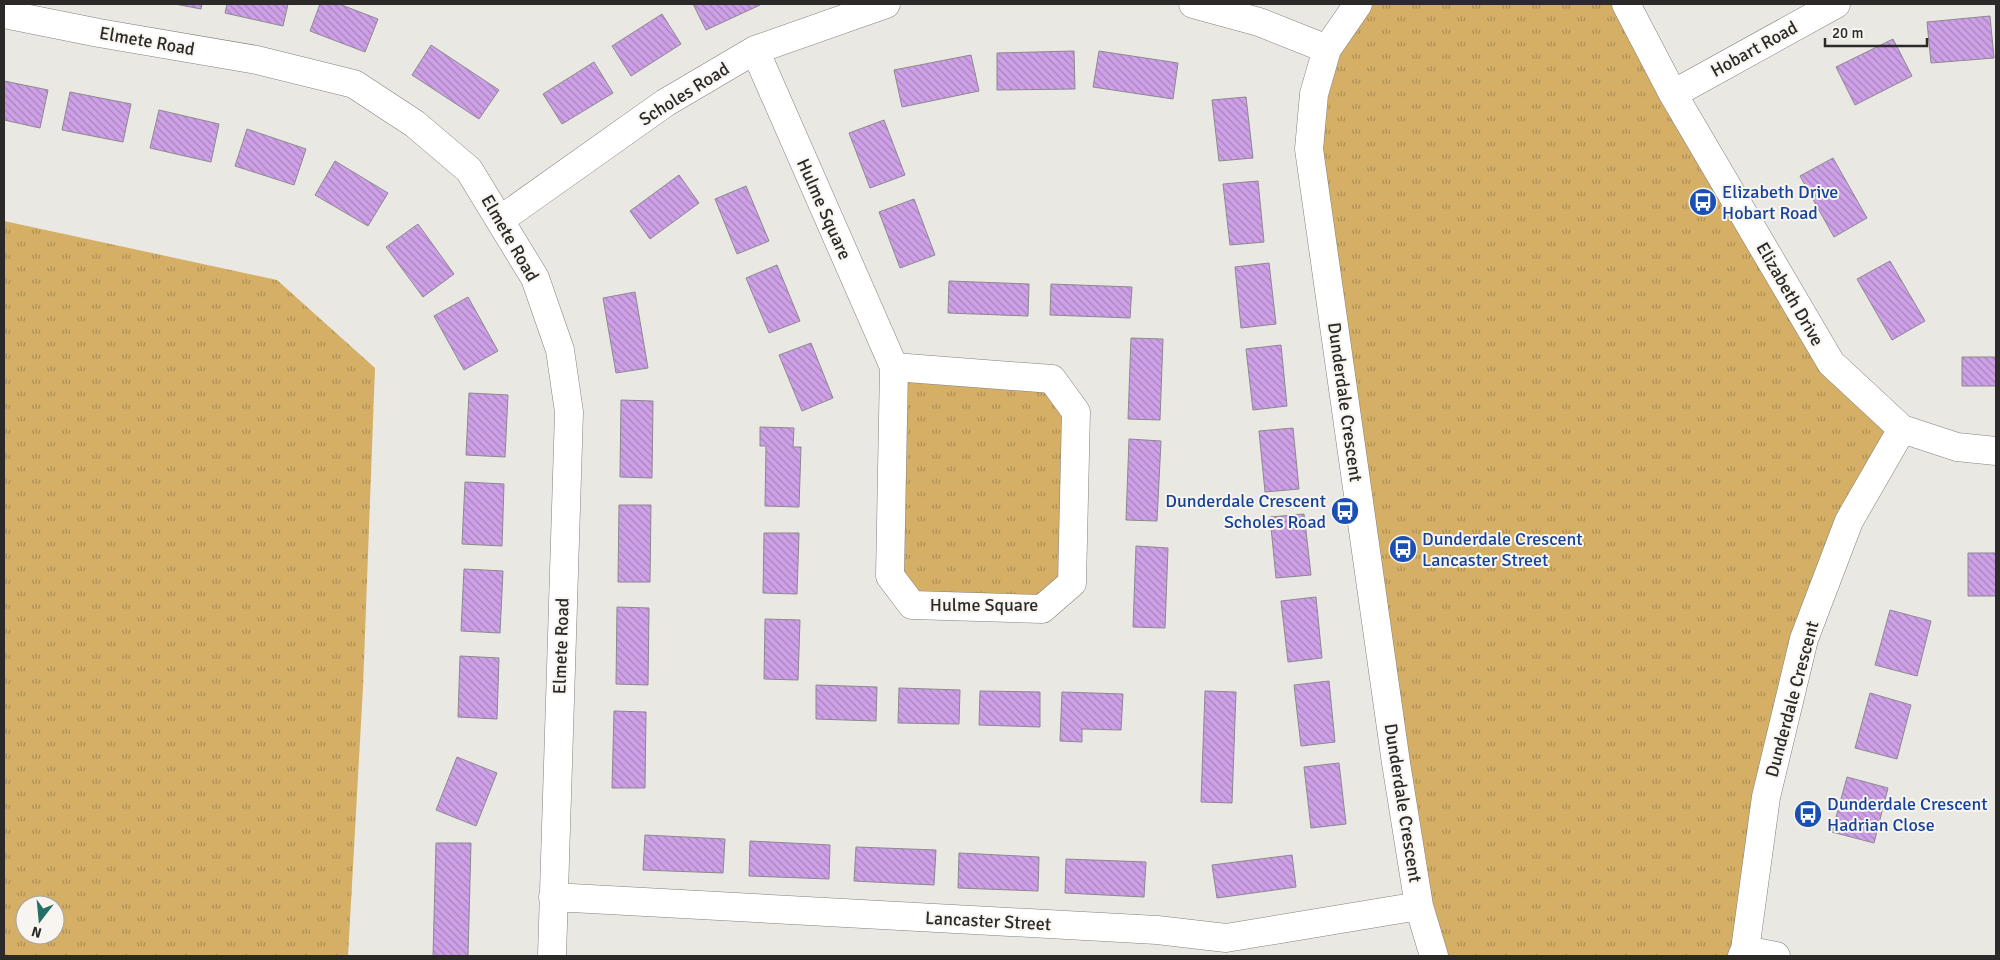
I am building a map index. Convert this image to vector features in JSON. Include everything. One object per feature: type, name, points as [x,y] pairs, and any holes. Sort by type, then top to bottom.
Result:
[{"type":"street","name":"Scholes Road","points":[[500,220],[665,103],[755,50],[886,4]]},
{"type":"street","points":[[1193,4],[1259,22],[1327,49]]},
{"type":"street","name":"Dunderdale Crescent","points":[[1358,4],[1327,49],[1314,94],[1309,149],[1396,763],[1419,906],[1434,956]]},
{"type":"street","name":"Elizabeth Drive","points":[[1626,4],[1673,94],[1831,363],[1902,429],[1957,447],[1996,451]]},
{"type":"street","name":"Hobart Road","points":[[1673,94],[1836,4]]},
{"type":"street","name":"Elmete Road","points":[[4,14],[256,60],[354,84],[415,124],[469,170],[536,278],[560,350],[569,412],[552,956]]},
{"type":"street","name":"Hulme Square","points":[[755,50],[894,367],[890,576],[912,605],[1042,609],[1072,584],[1076,412],[1052,379],[894,367]]},
{"type":"street","name":"Dunderdale Crescent","points":[[1743,953],[1766,797],[1804,639],[1849,521],[1902,429]]},
{"type":"street","name":"Lancaster Street","points":[[553,897],[1157,930],[1226,938],[1419,906]]},
{"type":"street","points":[[1743,953],[1776,956]]},
{"type":"green space","points":[[1358,4],[1626,4],[1831,363],[1902,429],[1804,639],[1742,956],[1434,956],[1309,149],[1354,8]]},
{"type":"green space","points":[[4,221],[277,280],[375,368],[363,687],[348,956],[4,956]]},
{"type":"green space","points":[[894,367],[1052,379],[1076,412],[1072,583],[1042,609],[912,605],[890,576]]},
{"type":"building","points":[[175,4],[202,4],[201,9]]},
{"type":"building","points":[[227,4],[288,4],[283,26],[225,13]]},
{"type":"building","points":[[320,4],[339,4],[378,19],[365,52],[310,31]]},
{"type":"building","points":[[693,4],[759,4],[760,5],[706,30]]},
{"type":"building","points":[[662,14],[681,44],[631,76],[612,46]]},
{"type":"building","points":[[1990,16],[1994,58],[1931,63],[1927,22]]},
{"type":"building","points":[[1893,39],[1912,76],[1855,105],[1836,67]]},
{"type":"building","points":[[431,45],[499,90],[479,119],[412,75]]},
{"type":"building","points":[[1074,51],[1075,89],[997,90],[997,53]]},
{"type":"building","points":[[1099,51],[1178,63],[1173,99],[1093,87]]},
{"type":"building","points":[[971,55],[979,91],[902,107],[894,70]]},
{"type":"building","points":[[594,62],[613,93],[562,124],[543,94]]},
{"type":"building","points":[[4,81],[48,90],[40,128],[4,120]]},
{"type":"building","points":[[70,92],[131,104],[123,142],[62,130]]},
{"type":"building","points":[[1246,97],[1253,158],[1219,161],[1212,100]]},
{"type":"building","points":[[159,110],[219,124],[211,162],[150,148]]},
{"type":"building","points":[[884,120],[905,175],[870,188],[849,133]]},
{"type":"building","points":[[247,129],[306,149],[294,185],[235,166]]},
{"type":"building","points":[[1833,158],[1867,218],[1834,237],[1800,176]]},
{"type":"building","points":[[335,161],[388,193],[368,226],[315,195]]},
{"type":"building","points":[[679,175],[699,203],[650,239],[630,211]]},
{"type":"building","points":[[1258,181],[1264,242],[1230,245],[1223,184]]},
{"type":"building","points":[[746,186],[769,241],[737,254],[715,199]]},
{"type":"building","points":[[914,199],[935,255],[900,268],[879,212]]},
{"type":"building","points":[[418,224],[454,274],[423,297],[386,247]]},
{"type":"building","points":[[1890,261],[1925,321],[1892,340],[1857,279]]},
{"type":"building","points":[[1269,263],[1276,324],[1241,328],[1235,267]]},
{"type":"building","points":[[777,265],[800,321],[769,333],[746,278]]},
{"type":"building","points":[[949,281],[1029,284],[1028,316],[948,313]]},
{"type":"building","points":[[1051,284],[1132,287],[1130,318],[1050,315]]},
{"type":"building","points":[[635,292],[648,368],[616,373],[603,298]]},
{"type":"building","points":[[468,297],[498,351],[464,370],[434,316]]},
{"type":"building","points":[[1131,338],[1163,339],[1160,420],[1128,419]]},
{"type":"building","points":[[811,343],[833,398],[802,411],[779,355]]},
{"type":"building","points":[[1281,345],[1287,406],[1253,410],[1246,349]]},
{"type":"building","points":[[1962,357],[1996,357],[1996,386],[1962,386]]},
{"type":"building","points":[[469,393],[508,395],[505,457],[466,455]]},
{"type":"building","points":[[621,400],[653,401],[652,478],[620,477]]},
{"type":"building","points":[[760,427],[794,428],[793,447],[801,447],[799,507],[765,506],[766,446],[760,446]]},
{"type":"building","points":[[1293,428],[1299,489],[1265,492],[1259,431]]},
{"type":"building","points":[[1129,439],[1161,441],[1157,521],[1126,520]]},
{"type":"building","points":[[465,482],[504,484],[502,546],[462,544]]},
{"type":"building","points":[[619,505],[651,505],[650,582],[618,582]]},
{"type":"building","points":[[1304,514],[1311,575],[1276,578],[1270,517]]},
{"type":"building","points":[[764,533],[799,533],[797,594],[763,593]]},
{"type":"building","points":[[1136,546],[1168,548],[1165,628],[1133,627]]},
{"type":"building","points":[[1968,553],[1996,553],[1996,596],[1968,596]]},
{"type":"building","points":[[464,569],[503,571],[500,633],[461,631]]},
{"type":"building","points":[[1316,597],[1322,658],[1288,662],[1281,601]]},
{"type":"building","points":[[617,607],[649,608],[648,685],[616,684]]},
{"type":"building","points":[[1890,610],[1931,621],[1917,676],[1875,665]]},
{"type":"building","points":[[765,619],[800,620],[798,680],[764,679]]},
{"type":"building","points":[[460,656],[499,658],[497,719],[458,717]]},
{"type":"building","points":[[1329,681],[1335,742],[1301,746],[1294,685]]},
{"type":"building","points":[[816,685],[877,687],[876,721],[816,719]]},
{"type":"building","points":[[899,688],[960,690],[959,724],[898,723]]},
{"type":"building","points":[[980,691],[1040,692],[1040,727],[979,725]]},
{"type":"building","points":[[1205,691],[1236,692],[1232,803],[1201,802]]},
{"type":"building","points":[[1062,692],[1123,694],[1121,730],[1082,729],[1082,742],[1060,741]]},
{"type":"building","points":[[1870,693],[1911,705],[1897,759],[1855,748]]},
{"type":"building","points":[[614,711],[646,712],[645,788],[612,788]]},
{"type":"building","points":[[457,757],[497,773],[476,826],[436,810]]},
{"type":"building","points":[[1339,763],[1346,824],[1311,828],[1304,767]]},
{"type":"building","points":[[1847,777],[1888,788],[1874,843],[1832,832]]},
{"type":"building","points":[[645,835],[725,839],[723,873],[643,870]]},
{"type":"building","points":[[750,841],[830,845],[829,879],[749,876]]},
{"type":"building","points":[[436,843],[471,843],[468,956],[433,956]]},
{"type":"building","points":[[856,847],[936,850],[934,885],[854,881]]},
{"type":"building","points":[[959,853],[1039,857],[1038,891],[958,888]]},
{"type":"building","points":[[1292,855],[1296,887],[1217,898],[1212,865]]},
{"type":"building","points":[[1066,859],[1146,862],[1144,897],[1065,893]]},
{"type":"place","name":"Elizabeth Drive Hobart Road","points":[[1703,202]]},
{"type":"place","name":"Dunderdale Crescent Scholes Road","points":[[1345,511]]},
{"type":"place","name":"Dunderdale Crescent Lancaster Street","points":[[1403,549]]},
{"type":"place","name":"Dunderdale Crescent Hadrian Close","points":[[1808,814]]}]
